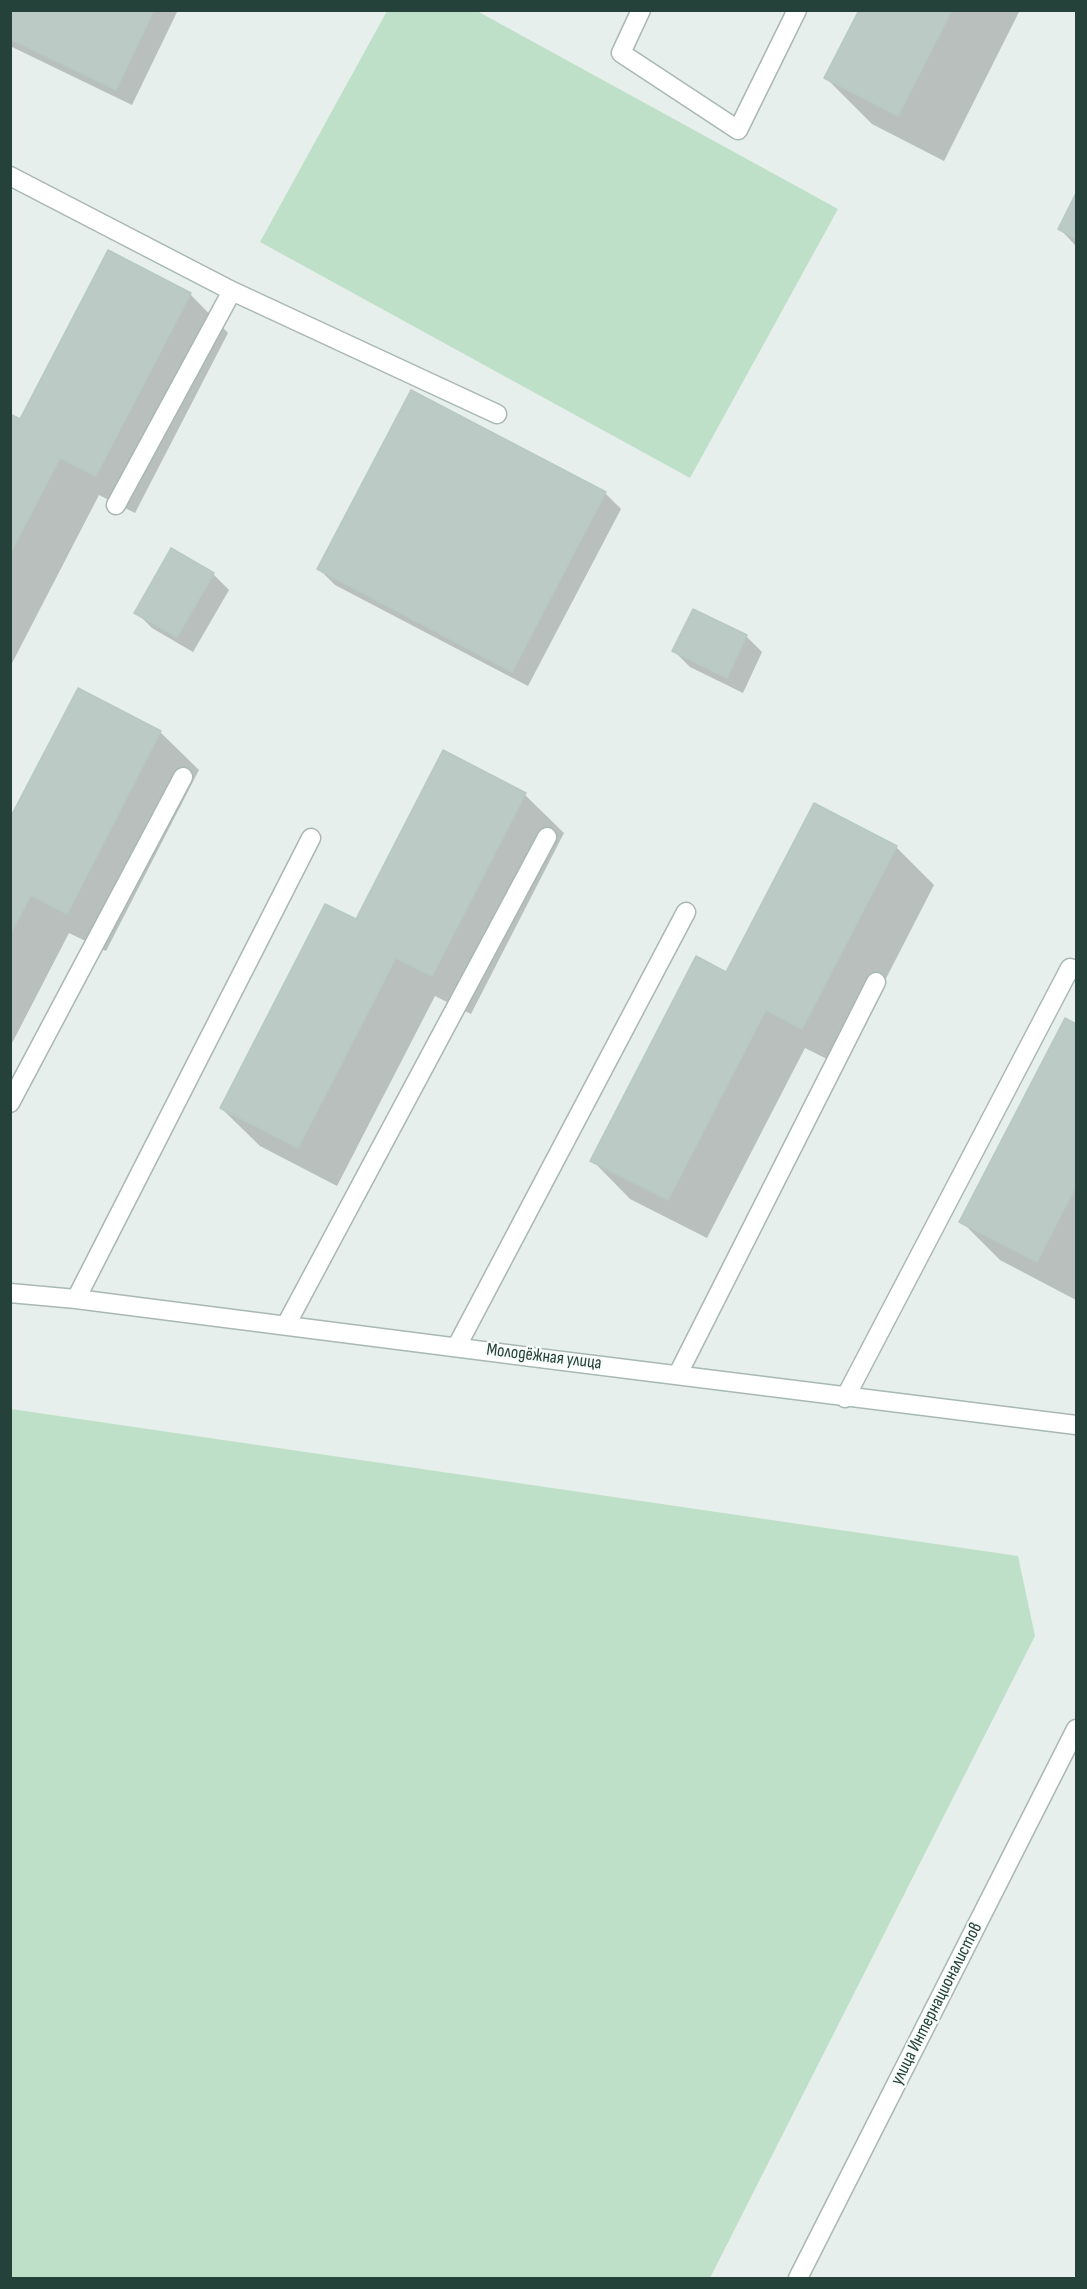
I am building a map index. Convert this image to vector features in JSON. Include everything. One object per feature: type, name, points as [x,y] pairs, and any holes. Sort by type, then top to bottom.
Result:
[{"type":"street","points":[[641,10],[621,53],[738,130],[797,10]]},
{"type":"street","points":[[10,176],[232,291],[497,414]]},
{"type":"street","points":[[116,505],[232,291]]},
{"type":"street","points":[[10,1103],[183,777]]},
{"type":"street","points":[[286,1325],[547,837]]},
{"type":"street","points":[[76,1299],[311,838]]},
{"type":"street","points":[[457,1346],[686,912]]},
{"type":"street","points":[[845,1398],[1070,968],[1077,970]]},
{"type":"street","points":[[678,1374],[876,982]]},
{"type":"street","name":"Молодёжная улица","points":[[10,1293],[76,1299],[457,1346],[845,1398],[1077,1425]]},
{"type":"street","name":"улица Интернационалистов","points":[[798,2278],[1077,1729]]},
{"type":"green space","points":[[387,11],[477,11],[838,209],[690,478],[260,242]]},
{"type":"green space","points":[[11,1409],[1018,1556],[1035,1636],[710,2278],[11,2278]]},
{"type":"building","points":[[10,10],[154,10],[116,90],[10,39]]},
{"type":"building","points":[[859,10],[952,10],[898,116],[824,78]]},
{"type":"building","points":[[1076,193],[1076,239],[1058,229]]},
{"type":"building","points":[[108,250],[191,293],[96,476],[60,458],[10,554],[10,414],[20,419]]},
{"type":"building","points":[[411,390],[606,492],[512,672],[317,569]]},
{"type":"building","points":[[171,548],[214,573],[177,637],[134,613]]},
{"type":"building","points":[[693,609],[747,635],[727,678],[672,651]]},
{"type":"building","points":[[78,688],[161,731],[67,914],[31,895],[10,935],[10,818]]},
{"type":"building","points":[[443,750],[526,793],[432,976],[396,958],[298,1148],[220,1108],[325,904],[356,919]]},
{"type":"building","points":[[814,803],[897,846],[802,1029],[766,1010],[668,1200],[590,1161],[696,956],[726,972]]},
{"type":"building","points":[[1065,1018],[1076,1024],[1076,1186],[1037,1262],[959,1222]]}]
